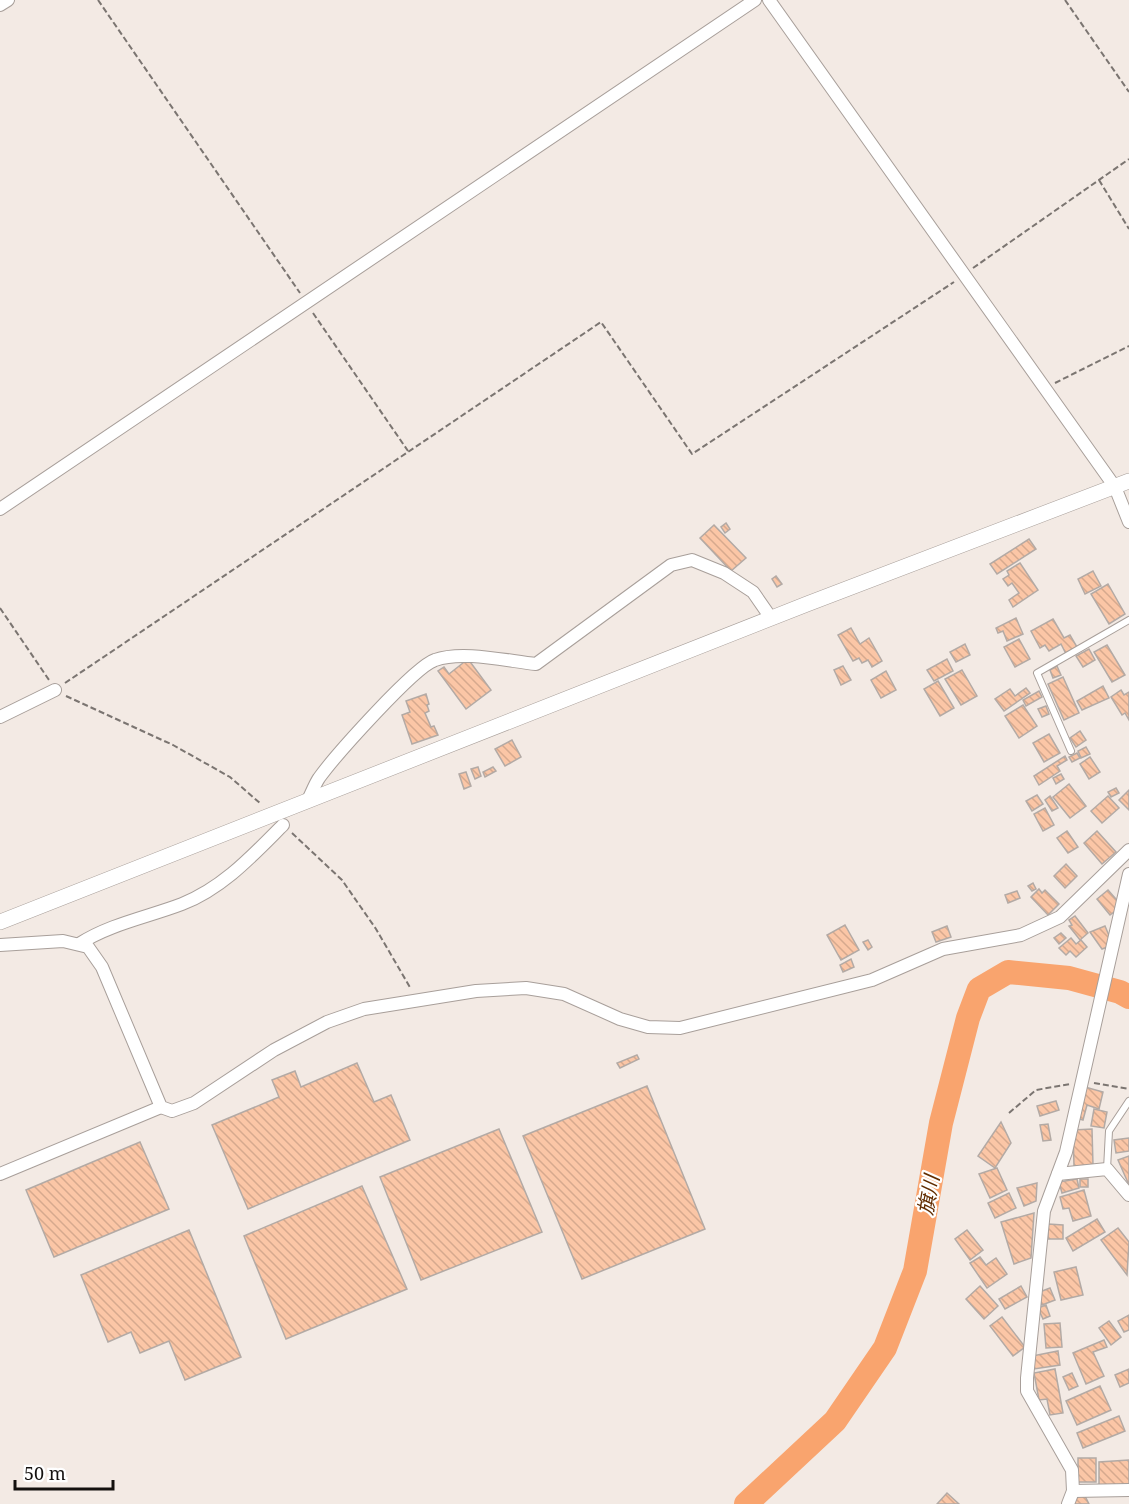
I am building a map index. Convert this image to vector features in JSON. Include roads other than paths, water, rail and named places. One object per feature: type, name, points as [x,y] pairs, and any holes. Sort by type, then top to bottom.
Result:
[{"type":"street","points":[[0,5],[8,0]]},
{"type":"street","points":[[0,509],[755,0]]},
{"type":"street","points":[[769,0],[1045,389],[1122,484],[1129,522]]},
{"type":"street","points":[[0,922],[278,819],[309,798],[1122,484]]},
{"type":"street","points":[[309,798],[318,780],[337,757],[414,674],[433,660],[452,656],[536,664],[671,565],[692,560],[724,573],[753,592],[771,618]]},
{"type":"street","points":[[0,717],[55,690]]},
{"type":"street","points":[[79,944],[101,932],[184,903],[214,887],[247,861],[278,819]]},
{"type":"street","points":[[0,1174],[161,1107],[172,1111],[194,1103],[274,1050],[327,1022],[364,1010],[476,991],[526,988],[564,994],[620,1019],[648,1028],[680,1028],[872,980],[943,949],[1021,935],[1059,917],[1129,850]]},
{"type":"street","points":[[1068,1504],[1073,1491],[1072,1470],[1027,1391],[1044,1211],[1066,1152],[1110,968],[1129,874]]},
{"type":"street","points":[[0,945],[63,941],[88,946],[102,967],[161,1107]]},
{"type":"street","points":[[1058,1174],[1107,1169],[1129,1195]]},
{"type":"street","points":[[1073,1491],[1129,1490]]},
{"type":"lane","points":[[1071,751],[1036,674],[1129,620]]},
{"type":"lane","points":[[1107,1169],[1109,1131],[1129,1101]]},
{"type":"waterway","name":"旗川","points":[[746,1504],[835,1421],[885,1348],[915,1271],[941,1123],[968,1018],[979,989],[1008,972],[1069,978],[1120,992],[1129,997]]}]
